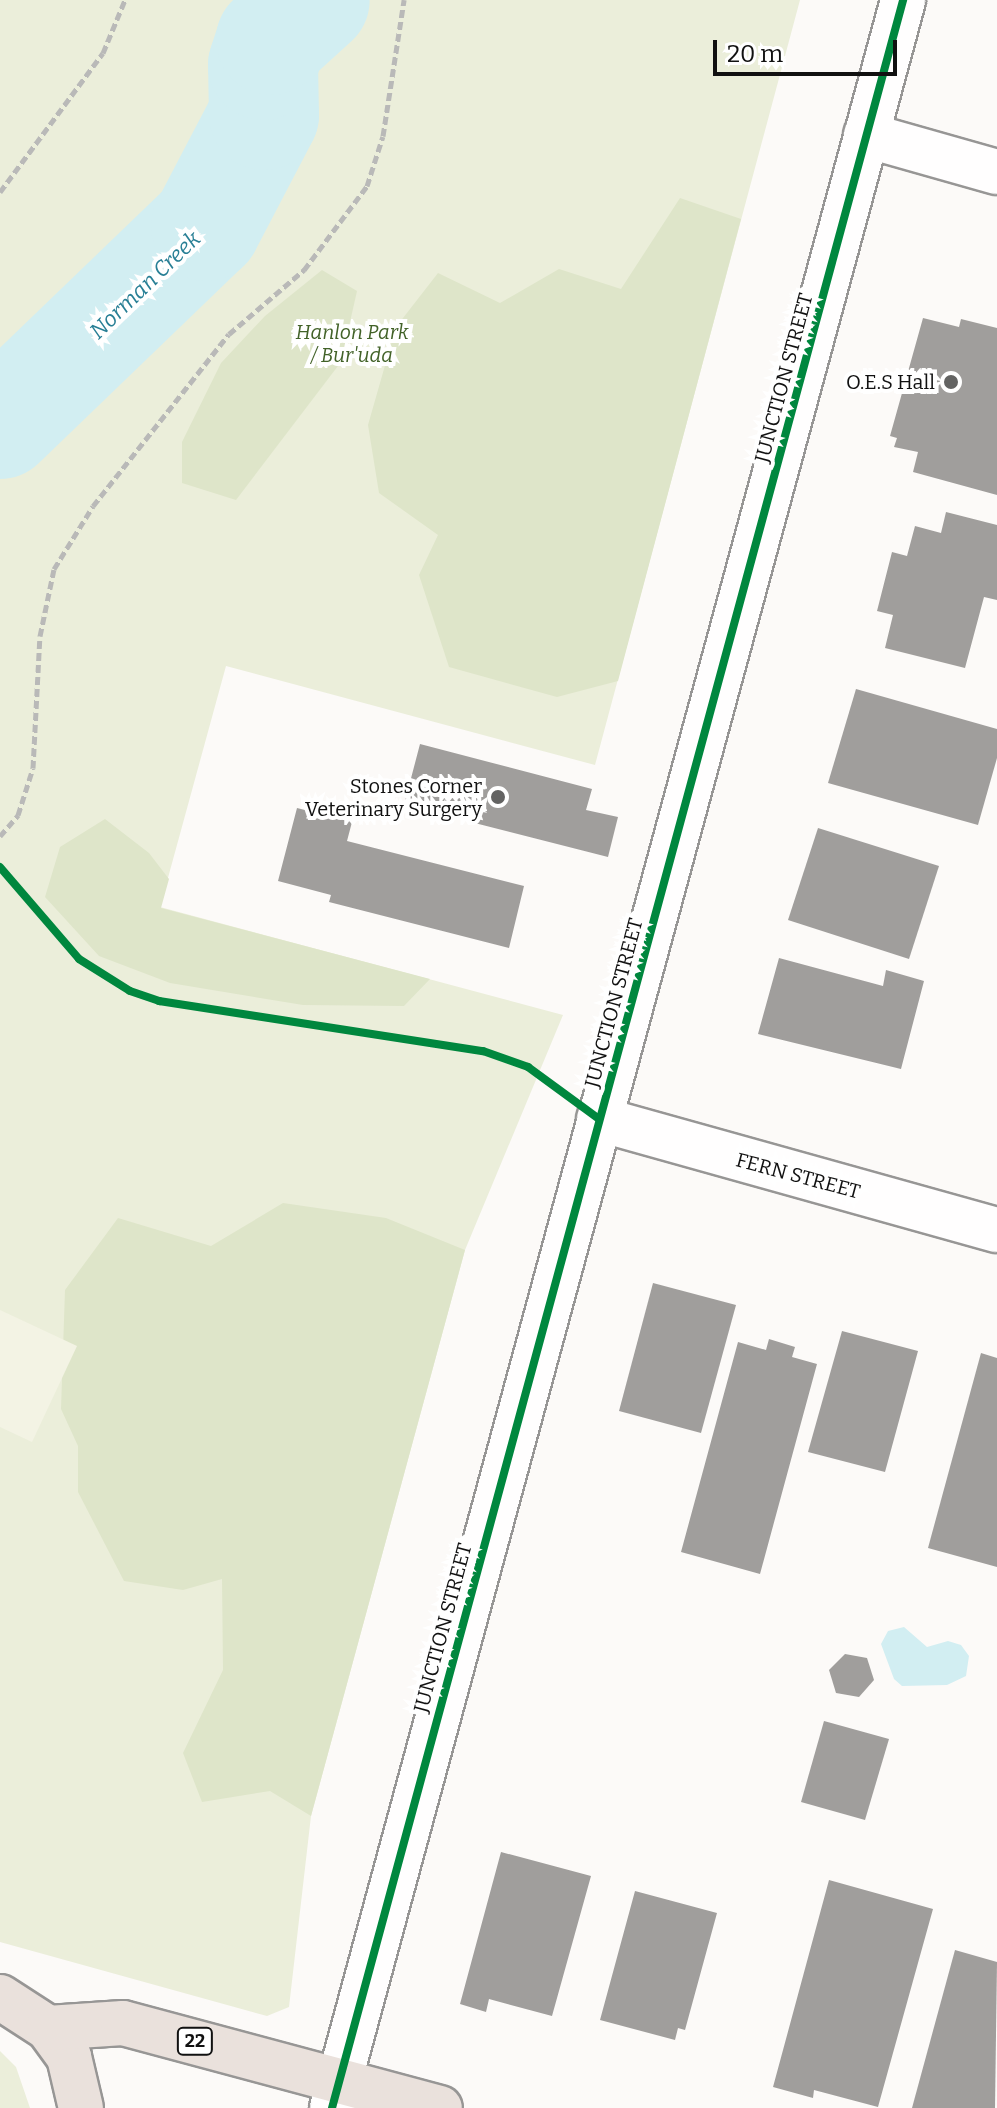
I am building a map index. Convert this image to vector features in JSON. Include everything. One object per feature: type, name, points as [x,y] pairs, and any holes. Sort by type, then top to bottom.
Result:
[{"type":"highway","points":[[0,1997],[48,2028],[69,2057],[81,2108]]},
{"type":"highway","name":"22","points":[[48,2028],[123,2023],[335,2094],[440,2108]]},
{"type":"street","name":"JUNCTION STREET","points":[[335,2094],[903,0]]},
{"type":"street","points":[[866,135],[997,172]]},
{"type":"street","name":"FERN STREET","points":[[599,1119],[997,1230]]},
{"type":"path","points":[[0,192],[103,53],[125,0]]},
{"type":"path","points":[[0,836],[18,815],[33,768],[40,636],[54,569],[93,506],[229,334],[304,270],[367,186],[383,136],[404,0]]},
{"type":"green space","name":"Hanlon Park / Bur'uda","points":[[0,0],[800,0],[595,765],[226,666],[160,907],[563,1015],[465,1250],[311,1816],[289,2007],[267,2016],[0,1942]]},
{"type":"green space","points":[[680,198],[741,219],[618,681],[557,697],[449,667],[419,575],[438,535],[379,493],[368,425],[396,327],[438,273],[500,303],[559,269],[621,289]]},
{"type":"green space","points":[[322,270],[357,291],[341,362],[236,500],[182,483],[182,442],[221,363],[265,316]]},
{"type":"green space","points":[[105,819],[149,853],[169,879],[161,908],[430,979],[404,1006],[303,1005],[170,983],[99,956],[45,897],[60,847]]},
{"type":"green space","points":[[283,1203],[386,1218],[465,1250],[311,1816],[270,1791],[202,1802],[183,1753],[223,1670],[222,1579],[183,1590],[124,1581],[78,1492],[78,1446],[61,1409],[65,1290],[118,1218],[211,1246]]},
{"type":"green space","points":[[0,2051],[16,2067],[30,2108],[0,2108]]},
{"type":"shaded area","points":[[0,1310],[77,1346],[32,1442],[0,1427]]},
{"type":"water","points":[[904,1627],[927,1647],[948,1641],[961,1645],[969,1656],[966,1676],[947,1685],[902,1686],[894,1679],[881,1644],[888,1631]]},
{"type":"building","name":"O.E.S Hall","points":[[923,318],[959,327],[961,319],[997,328],[997,495],[913,472],[918,452],[894,447],[897,438],[890,436]]},
{"type":"building","points":[[946,512],[997,525],[997,600],[984,597],[965,668],[885,648],[893,615],[877,611],[892,552],[907,556],[915,526],[941,533]]},
{"type":"building","points":[[856,689],[997,729],[997,758],[978,825],[828,783]]},
{"type":"building","name":"Stones Corner Veterinary Surgery","points":[[420,744],[592,789],[586,810],[618,817],[608,857],[404,805]]},
{"type":"building","points":[[297,808],[352,822],[347,841],[524,886],[509,948],[329,902],[331,895],[278,881]]},
{"type":"building","points":[[818,828],[939,866],[909,959],[788,920]]},
{"type":"building","points":[[779,958],[883,986],[886,970],[924,981],[901,1069],[758,1034]]},
{"type":"building","points":[[653,1283],[736,1305],[701,1433],[619,1411]]},
{"type":"building","points":[[842,1331],[918,1351],[885,1472],[808,1452]]},
{"type":"building","points":[[769,1339],[795,1347],[792,1357],[817,1364],[760,1574],[681,1552],[738,1342],[766,1350]]},
{"type":"building","points":[[981,1353],[997,1358],[997,1567],[928,1548]]},
{"type":"building","points":[[845,1654],[867,1658],[874,1680],[859,1697],[836,1693],[829,1670]]},
{"type":"building","points":[[824,1721],[889,1739],[865,1820],[801,1802]]},
{"type":"building","points":[[501,1852],[591,1876],[552,2016],[489,1999],[486,2012],[460,2004]]},
{"type":"building","points":[[829,1880],[933,1909],[878,2107],[814,2090],[813,2098],[773,2087]]},
{"type":"building","points":[[635,1891],[717,1913],[685,2030],[678,2028],[675,2040],[600,2020]]},
{"type":"building","points":[[955,1950],[997,1962],[995,2108],[912,2108]]},
{"type":"waterway","name":"Norman Creek","points":[[0,424],[206,226],[264,115],[263,65],[271,40],[315,0]]},
{"type":"cycle path","points":[[332,2108],[903,0]]},
{"type":"cycle path","points":[[0,867],[79,959],[130,991],[159,1001],[483,1051],[528,1067],[599,1119]]},
{"type":"place","name":"O.E.S Hall","points":[[951,382]]},
{"type":"place","name":"Stones Corner Veterinary Surgery","points":[[498,797]]}]
